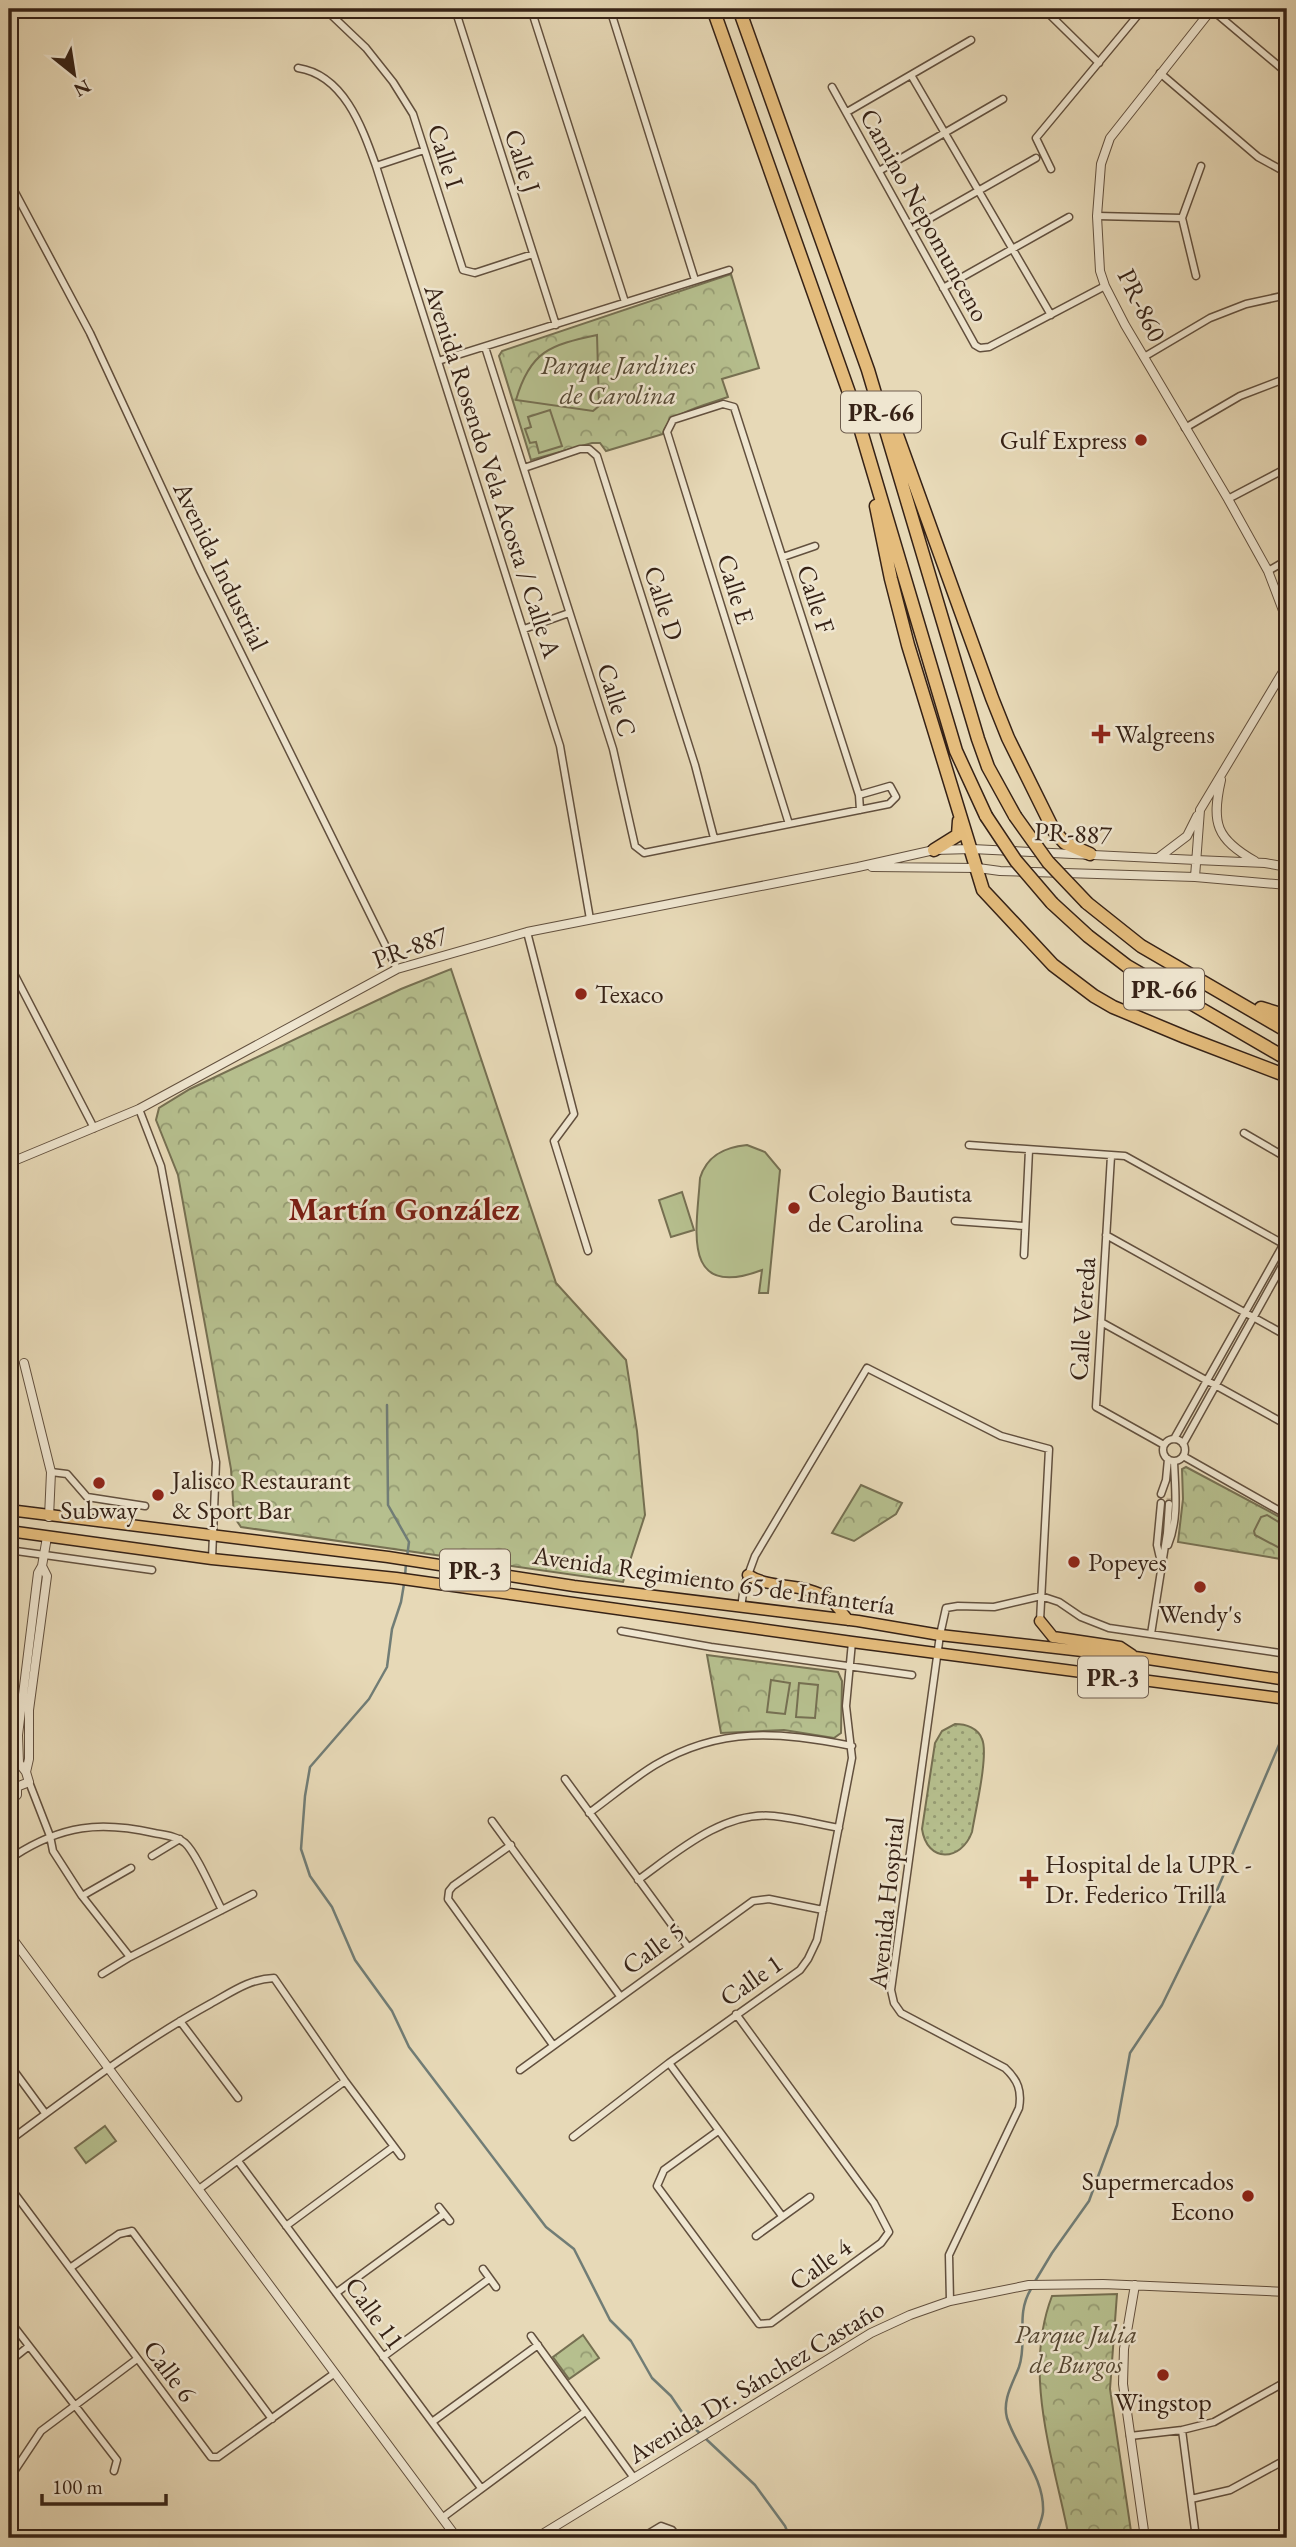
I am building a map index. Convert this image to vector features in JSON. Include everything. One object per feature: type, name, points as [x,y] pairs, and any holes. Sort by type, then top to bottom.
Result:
[{"type":"highway","name":"PR-66","points":[[713,9],[864,437],[948,726],[963,769],[986,816],[1016,861],[1052,902],[1088,936],[1127,966],[1287,1059]]},
{"type":"highway","name":"PR-66","points":[[739,9],[878,403],[978,739],[1000,791],[1048,862],[1087,903],[1141,946],[1287,1031]]},
{"type":"highway","points":[[843,300],[862,333],[1008,737],[1054,831],[1065,844],[1090,855]]},
{"type":"highway","points":[[864,437],[891,579],[983,890],[1039,952],[1079,986],[1113,1007],[1287,1076]]},
{"type":"highway","points":[[934,850],[958,835],[959,814]]},
{"type":"highway","points":[[1238,1001],[1287,1016]]},
{"type":"main road","name":"Avenida Regimiento 65 de Infantería","points":[[9,1510],[388,1557],[574,1586],[848,1620],[940,1635],[1135,1657],[1287,1680]]},
{"type":"main road","name":"Avenida Regimiento 65 de Infantería","points":[[9,1531],[212,1559],[396,1578],[1287,1699]]},
{"type":"main road","points":[[748,1575],[759,1582],[816,1592],[831,1600],[848,1620]]},
{"type":"main road","points":[[1040,1621],[1054,1637],[1120,1647],[1135,1657]]},
{"type":"street","name":"Calle I","points":[[325,9],[366,48],[393,82],[413,114],[463,270],[475,273],[533,254]]},
{"type":"street","name":"Calle J","points":[[455,9],[556,324]]},
{"type":"street","points":[[531,9],[625,302]]},
{"type":"street","points":[[610,9],[695,280]]},
{"type":"street","points":[[1044,9],[1099,63]]},
{"type":"street","points":[[1051,169],[1036,138],[1143,9]]},
{"type":"street","points":[[1212,9],[1287,73]]},
{"type":"street","name":"PR-860","points":[[1212,9],[1110,138],[1101,164],[1097,216],[1100,271],[1105,286],[1144,357],[1268,571],[1287,621]]},
{"type":"street","points":[[847,112],[971,40]]},
{"type":"street","name":"Avenida Rosendo Vela Acosta / Calle A","points":[[298,68],[313,70],[342,94],[361,125],[376,166],[560,746],[590,919]]},
{"type":"street","points":[[1160,73],[1258,157],[1287,173]]},
{"type":"street","points":[[911,75],[1051,315]]},
{"type":"street","name":"Camino Nepomunceno","points":[[832,87],[971,340],[980,348],[989,347],[1105,286]]},
{"type":"street","points":[[879,171],[1003,99]]},
{"type":"street","points":[[376,166],[424,150]]},
{"type":"street","points":[[911,229],[1036,158]]},
{"type":"street","points":[[1196,276],[1182,218],[1201,166]]},
{"type":"street","name":"Avenida Industrial","points":[[9,181],[90,333],[201,572],[397,969]]},
{"type":"street","points":[[1097,216],[1182,218]]},
{"type":"street","points":[[943,288],[1069,217]]},
{"type":"street","points":[[438,361],[729,270]]},
{"type":"street","points":[[1144,357],[1210,318],[1246,304],[1287,295]]},
{"type":"street","name":"Calle C","points":[[485,347],[613,749],[635,846],[644,853],[889,804],[896,797],[890,786],[859,795]]},
{"type":"street","points":[[1185,428],[1240,396],[1287,378]]},
{"type":"street","name":"Calle F","points":[[727,405],[734,407],[859,795],[860,810]]},
{"type":"street","name":"Calle E","points":[[727,405],[673,420],[667,432],[789,824]]},
{"type":"street","name":"Calle D","points":[[524,468],[580,449],[589,449],[597,456],[695,765],[714,838]]},
{"type":"street","points":[[1228,499],[1287,468]]},
{"type":"street","points":[[783,557],[816,546]]},
{"type":"street","points":[[1268,571],[1287,559]]},
{"type":"street","points":[[524,629],[569,613]]},
{"type":"street","points":[[1158,858],[1187,836],[1287,665]]},
{"type":"street","points":[[1223,772],[1217,796],[1217,814],[1222,835],[1228,844],[1257,863]]},
{"type":"street","points":[[1195,877],[1200,810]]},
{"type":"street","name":"PR-887","points":[[9,1163],[139,1109],[397,969],[527,932],[934,850],[972,849],[1257,863],[1287,867]]},
{"type":"street","name":"PR-887","points":[[858,867],[978,868],[1195,877],[1287,885]]},
{"type":"street","points":[[527,932],[574,1114],[554,1140],[588,1251]]},
{"type":"street","points":[[9,964],[94,1128]]},
{"type":"street","points":[[139,1109],[161,1166],[216,1462],[212,1559]]},
{"type":"street","points":[[1244,1133],[1287,1158]]},
{"type":"street","points":[[969,1145],[1125,1156],[1286,1243],[1174,1439],[1164,1445],[1163,1454],[1171,1460],[1177,1497],[1173,1533],[1161,1563],[1151,1634]]},
{"type":"street","points":[[1024,1255],[1029,1150]]},
{"type":"street","name":"Calle Vereda","points":[[1111,1156],[1096,1407],[1164,1445]]},
{"type":"street","points":[[955,1221],[1024,1226]]},
{"type":"street","points":[[1106,1235],[1287,1336]]},
{"type":"street","points":[[1183,1456],[1183,1444],[1287,1257]]},
{"type":"street","points":[[1101,1322],[1287,1425]]},
{"type":"street","points":[[24,1363],[51,1472],[49,1517]]},
{"type":"street","points":[[741,1608],[744,1586],[755,1556],[867,1368],[1001,1436],[1049,1450],[1040,1621]]},
{"type":"street","points":[[1174,1439],[1183,1444]]},
{"type":"street","points":[[1171,1460],[1183,1456],[1287,1515]]},
{"type":"street","points":[[1161,1494],[1171,1460]]},
{"type":"street","points":[[51,1472],[67,1474],[87,1497],[145,1506]]},
{"type":"street","points":[[1170,1495],[1175,1486]]},
{"type":"street","points":[[1161,1563],[1157,1545],[1165,1503]]},
{"type":"street","points":[[47,1537],[42,1566],[38,1573],[39,1600],[27,1691],[29,1759],[26,1772],[53,1851],[82,1896],[130,1957]]},
{"type":"street","points":[[9,1550],[152,1570]]},
{"type":"street","points":[[940,1635],[946,1608],[994,1607],[1041,1596],[1059,1602],[1081,1617],[1109,1628],[1287,1654]]},
{"type":"street","points":[[621,1631],[912,1675]]},
{"type":"street","name":"Avenida Hospital","points":[[940,1635],[891,1990],[894,2003],[901,2013],[1005,2068],[1013,2076],[1021,2096],[1019,2108],[949,2255],[950,2301]]},
{"type":"street","name":"Calle 1","points":[[573,2137],[669,2063],[800,1970],[808,1959],[817,1940],[852,1758],[846,1706],[852,1642]]},
{"type":"street","points":[[589,1813],[653,1766],[711,1740],[740,1735],[773,1734],[852,1746]]},
{"type":"street","points":[[565,1779],[688,1947]]},
{"type":"street","points":[[9,1801],[17,1796],[13,1789],[29,1782]]},
{"type":"street","points":[[638,1880],[692,1840],[728,1822],[771,1815],[839,1828]]},
{"type":"street","points":[[492,1821],[620,1996]]},
{"type":"street","points":[[15,1856],[50,1836],[73,1829],[103,1826],[180,1839],[187,1844],[222,1910]]},
{"type":"street","points":[[152,1856],[180,1839]]},
{"type":"street","points":[[511,1845],[453,1886],[448,1899],[553,2045]]},
{"type":"street","points":[[82,1896],[131,1868]]},
{"type":"street","points":[[103,1974],[130,1957],[253,1894]]},
{"type":"street","name":"Calle 5","points":[[520,2070],[753,1901],[769,1899],[823,1910]]},
{"type":"street","points":[[9,1934],[457,2538]]},
{"type":"street","points":[[9,2141],[109,2067],[180,2021],[257,1979],[274,1978],[401,2156]]},
{"type":"street","name":"Calle 4","points":[[718,2131],[664,2171],[657,2186],[759,2324],[771,2323],[881,2243],[889,2232],[874,2203],[736,2014]]},
{"type":"street","points":[[180,2021],[238,2098]]},
{"type":"street","points":[[669,2063],[782,2216]]},
{"type":"street","points":[[9,2064],[45,2113]]},
{"type":"street","points":[[199,2189],[345,2081]]},
{"type":"street","points":[[286,2226],[393,2147]]},
{"type":"street","name":"Calle 11","points":[[238,2161],[481,2488]]},
{"type":"street","name":"Calle 6","points":[[9,2186],[211,2457],[218,2457],[335,2373]]},
{"type":"street","points":[[756,2236],[810,2197]]},
{"type":"street","points":[[336,2293],[442,2210],[450,2221]]},
{"type":"street","points":[[70,2268],[119,2234],[132,2231],[272,2419]]},
{"type":"street","points":[[483,2269],[496,2287]]},
{"type":"street","points":[[383,2357],[489,2279]]},
{"type":"street","name":"Avenida Dr. Sánchez Castaño","points":[[536,2538],[871,2333],[950,2301],[1030,2285],[1073,2283],[1287,2292]]},
{"type":"street","points":[[1135,2285],[1124,2349],[1123,2384],[1145,2538]]},
{"type":"street","points":[[9,2319],[117,2460],[114,2471]]},
{"type":"street","points":[[531,2336],[634,2478]]},
{"type":"street","points":[[432,2422],[538,2345]]},
{"type":"street","points":[[9,2362],[29,2346]]},
{"type":"street","points":[[9,2479],[41,2431],[137,2359]]},
{"type":"street","points":[[1129,2436],[1182,2430],[1214,2422],[1287,2381]]},
{"type":"street","points":[[442,2518],[585,2412]]},
{"type":"street","points":[[1182,2430],[1196,2538]]},
{"type":"street","points":[[1191,2499],[1230,2490],[1287,2459]]},
{"type":"street","points":[[641,2538],[661,2526],[672,2530],[678,2538]]},
{"type":"street","points":[[1281,2538],[1287,2535]]},
{"type":"green space","name":"Parque Jardines de Carolina","points":[[731,274],[759,368],[722,379],[728,397],[680,415],[672,420],[663,434],[606,451],[600,443],[592,443],[531,460],[499,356],[502,351]]},
{"type":"green space","points":[[597,335],[599,406],[593,411],[516,400],[528,371],[544,353],[566,342]]},
{"type":"green space","points":[[550,410],[562,446],[539,453],[536,442],[530,443],[525,429],[531,427],[528,417]]},
{"type":"green space","points":[[451,969],[556,1283],[626,1360],[637,1431],[645,1515],[623,1582],[241,1527],[234,1517],[231,1469],[178,1175],[156,1120],[159,1108],[190,1089],[401,989]]},
{"type":"green space","points":[[747,1145],[765,1152],[780,1170],[768,1293],[759,1293],[762,1270],[736,1277],[717,1276],[706,1268],[699,1254],[697,1218],[703,1170],[712,1158],[724,1150]]},
{"type":"green space","points":[[682,1192],[694,1230],[671,1237],[659,1200]]},
{"type":"green space","points":[[1186,1467],[1287,1521],[1287,1560],[1178,1542],[1183,1499],[1182,1469]]},
{"type":"green space","points":[[861,1485],[902,1503],[896,1514],[854,1541],[832,1533]]},
{"type":"green space","points":[[1267,1515],[1287,1527],[1287,1552],[1255,1535],[1254,1531],[1261,1517]]},
{"type":"green space","points":[[707,1655],[838,1672],[842,1681],[841,1733],[834,1738],[784,1730],[721,1733]]},
{"type":"green space","points":[[771,1680],[790,1683],[785,1714],[767,1712]]},
{"type":"green space","points":[[799,1683],[818,1685],[815,1718],[796,1717]]},
{"type":"green space","points":[[955,1724],[978,1732],[984,1747],[984,1757],[972,1832],[960,1849],[945,1854],[930,1848],[922,1829],[935,1743],[942,1731]]},
{"type":"green space","points":[[105,2126],[116,2141],[86,2163],[75,2148]]},
{"type":"green space","name":"Parque Julia de Burgos","points":[[1117,2294],[1110,2389],[1132,2538],[1069,2538],[1049,2448],[1040,2386],[1044,2326],[1052,2296]]},
{"type":"green space","points":[[583,2335],[599,2358],[569,2379],[553,2357]]},
{"type":"waterway","points":[[387,1405],[388,1505],[409,1542],[407,1557]]},
{"type":"waterway","points":[[405,1577],[406,1563]]},
{"type":"waterway","points":[[404,1584],[392,1629],[387,1667],[369,1699],[310,1767],[301,1849],[310,1876],[332,1907],[355,1960],[392,2011],[409,2047],[546,2227],[574,2249],[610,2320],[631,2341],[652,2378],[671,2396],[690,2424],[755,2485],[785,2526],[790,2538]]},
{"type":"waterway","points":[[1034,2283],[1089,2201],[1117,2125],[1130,2053],[1162,2005],[1209,1909],[1287,1726]]},
{"type":"waterway","points":[[1031,2289],[1024,2308],[1019,2367],[1007,2398],[1006,2411],[1012,2430],[1040,2487],[1043,2512],[1036,2538]]},
{"type":"tunnel","points":[[1169,1504],[1170,1495]]},
{"type":"place","name":"Gulf Express","points":[[1141,440]]},
{"type":"place","name":"Walgreens","points":[[1101,734]]},
{"type":"place","name":"Texaco","points":[[581,994]]},
{"type":"place","name":"Colegio Bautista de Carolina","points":[[794,1208]]},
{"type":"place","name":"Subway","points":[[99,1483]]},
{"type":"place","name":"Jalisco Restaurant & Sport Bar","points":[[158,1495]]},
{"type":"place","name":"Popeyes","points":[[1074,1562]]},
{"type":"place","name":"Wendy's","points":[[1200,1587]]},
{"type":"place","name":"Hospital de la UPR - Dr. Federico Trilla","points":[[1029,1879]]},
{"type":"place","name":"Supermercados Econo","points":[[1248,2196]]},
{"type":"place","name":"Wingstop","points":[[1163,2375]]},
{"type":"district","name":"Martín González","points":[[404,1208]]}]
